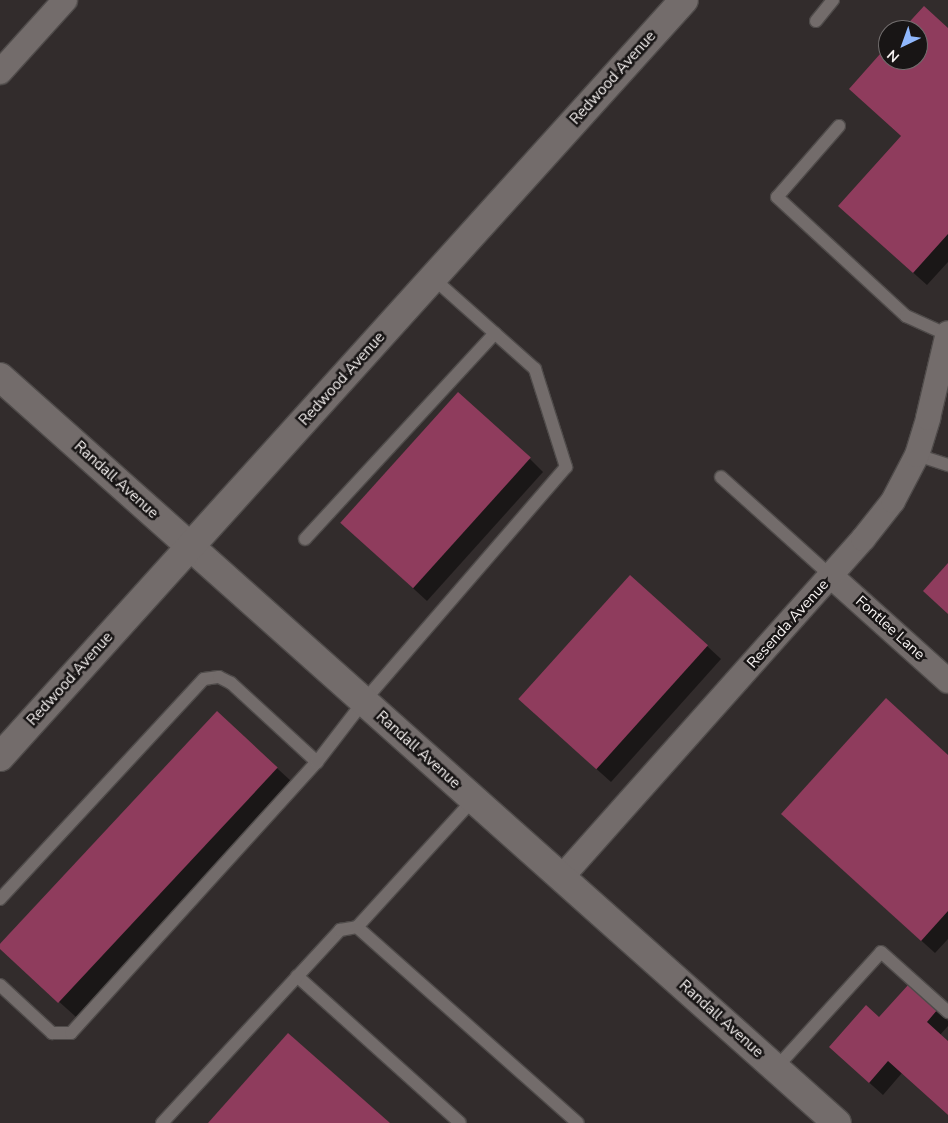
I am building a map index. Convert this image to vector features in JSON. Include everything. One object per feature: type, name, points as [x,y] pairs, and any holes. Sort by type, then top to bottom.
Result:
[{"type":"street","points":[[0,72],[65,0]]},
{"type":"street","name":"Redwood Avenue","points":[[0,757],[684,0]]},
{"type":"street","name":"Resenda Avenue","points":[[561,878],[831,576],[893,501],[917,454],[928,418],[948,334]]},
{"type":"street","name":"Randall Avenue","points":[[0,377],[837,1123]]},
{"type":"street","name":"Fontlee Lane","points":[[831,576],[948,681]]},
{"type":"lane","points":[[816,21],[833,0]]},
{"type":"lane","points":[[839,126],[777,197],[906,316],[948,334]]},
{"type":"lane","points":[[0,985],[52,1033],[71,1033],[318,762],[364,700],[566,467],[535,369],[433,278]]},
{"type":"lane","points":[[305,540],[496,333]]},
{"type":"lane","points":[[917,454],[948,465]]},
{"type":"lane","points":[[721,476],[831,576]]},
{"type":"lane","points":[[0,899],[204,680],[219,677],[231,683],[318,762]]},
{"type":"lane","points":[[162,1123],[340,930],[357,927],[473,800]]},
{"type":"lane","points":[[357,927],[578,1123]]},
{"type":"lane","points":[[776,1068],[881,952],[948,1012]]},
{"type":"lane","points":[[297,976],[460,1123]]},
{"type":"building","points":[[924,6],[948,28],[948,234],[913,273],[838,206],[901,136],[849,89],[878,56],[878,70],[928,70],[928,20],[911,20]]},
{"type":"building","points":[[458,392],[531,458],[413,588],[340,523]]},
{"type":"building","points":[[948,563],[948,614],[923,591]]},
{"type":"building","points":[[630,575],[708,645],[596,769],[518,699]]},
{"type":"building","points":[[886,698],[948,755],[948,911],[921,941],[781,814]]},
{"type":"building","points":[[217,711],[278,768],[58,1003],[0,949],[0,944]]},
{"type":"building","points":[[909,984],[938,1009],[927,1022],[948,1041],[948,1115],[888,1061],[869,1083],[829,1047],[866,1005],[879,1017]]},
{"type":"building","points":[[288,1033],[390,1123],[208,1123]]}]
